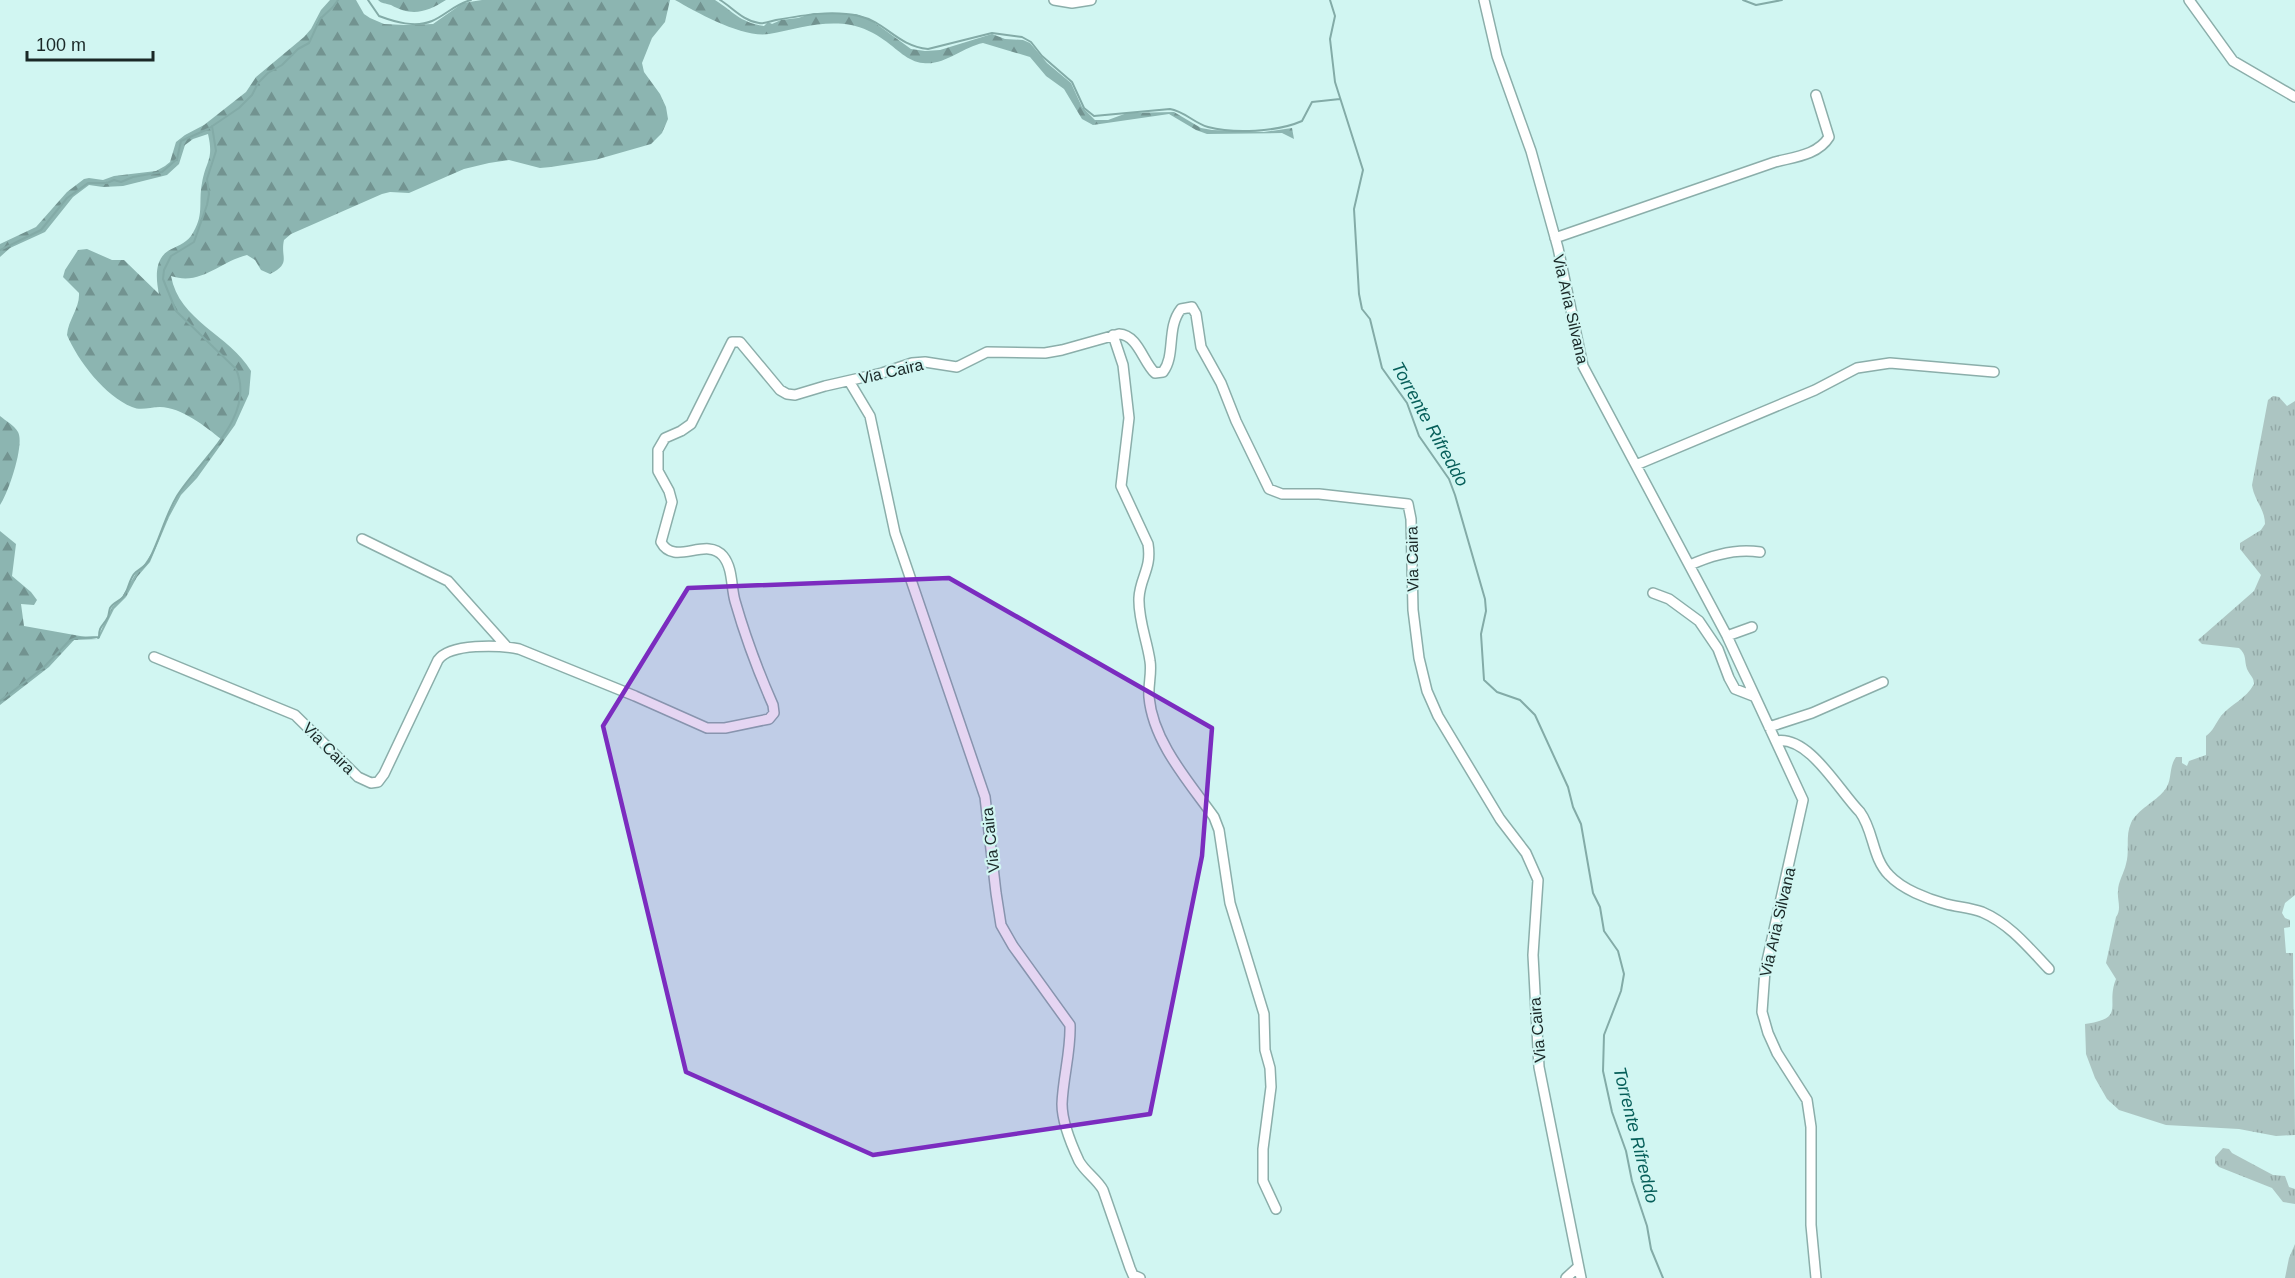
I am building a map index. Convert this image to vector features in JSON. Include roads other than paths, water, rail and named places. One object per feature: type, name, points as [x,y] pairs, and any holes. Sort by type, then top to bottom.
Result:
[{"type":"street","points":[[1054,0],[1072,3],[1091,0]]},
{"type":"street","name":"Via Aria Silvana","points":[[1484,0],[1497,56],[1531,151],[1555,238],[1583,366],[1727,636],[1803,800],[1765,970],[1762,1012],[1777,1053],[1807,1100],[1811,1127],[1811,1225],[1816,1278]]},
{"type":"street","points":[[2189,0],[2234,61],[2295,96]]},
{"type":"street","points":[[1555,238],[1775,162],[1811,152],[1825,145],[1829,137],[1816,95]]},
{"type":"street","name":"Via Caira","points":[[154,657],[295,715],[358,777],[371,783],[378,782],[384,774],[440,656],[458,649],[507,647],[588,676],[707,728],[725,728],[771,718],[774,713],[772,705],[737,609],[725,559],[719,553],[709,549],[674,552],[665,548],[661,542],[672,502],[658,471],[658,450],[665,438],[691,424],[730,344],[734,341],[740,342],[780,390],[787,394],[805,393],[918,362],[957,367],[987,352],[1045,353],[1125,334],[1130,337],[1152,371],[1159,374],[1168,364],[1175,319],[1181,309],[1192,307],[1196,314],[1201,346],[1221,383],[1236,421],[1269,489],[1282,494],[1319,494],[1408,504],[1411,519],[1413,610],[1419,658],[1427,692],[1441,722],[1500,819],[1526,853],[1538,880],[1533,990],[1539,1066],[1581,1278]]},
{"type":"street","points":[[1113,335],[1124,365],[1129,418],[1121,486],[1148,544],[1150,554],[1150,561],[1138,599],[1151,662],[1151,705],[1168,749],[1214,817],[1219,830],[1230,903],[1264,1014],[1271,1087],[1263,1149],[1263,1181],[1276,1209]]},
{"type":"street","points":[[1636,465],[1815,390],[1857,368],[1890,363],[1994,372]]},
{"type":"street","name":"Via Caira","points":[[849,381],[870,416],[895,533],[985,797],[1001,925],[1013,946],[1070,1024],[1062,1105],[1064,1122],[1078,1160],[1083,1168],[1098,1180],[1103,1190],[1130,1268],[1133,1275],[1140,1278]]},
{"type":"street","name":"Via Caira","points":[[362,539],[448,581],[507,647]]},
{"type":"street","points":[[1690,565],[1705,558],[1738,550],[1760,552]]},
{"type":"street","name":"Via Aria Silvana","points":[[1653,593],[1669,599],[1699,621],[1718,649],[1735,689],[1753,696]]},
{"type":"street","points":[[1727,636],[1752,627]]},
{"type":"street","points":[[1769,727],[1812,713],[1883,682]]},
{"type":"street","points":[[1776,741],[1796,742],[1812,756],[1866,819],[1880,861],[1888,874],[1933,901],[1983,912],[2016,934],[2049,969]]},
{"type":"street","points":[[1566,1278],[1578,1267]]},
{"type":"waterway","points":[[0,250],[41,230],[67,198],[88,183],[107,183],[114,180],[121,182],[133,177],[162,172],[177,159],[181,141],[208,129],[239,108],[268,73],[282,65],[298,49],[309,43],[320,19],[338,0]]},
{"type":"waterway","points":[[368,0],[379,16],[412,24],[432,21],[471,0]]},
{"type":"waterway","points":[[720,0],[743,17],[759,23],[818,14],[839,13],[859,16],[877,23],[908,43],[928,49],[992,33],[1022,37],[1031,42],[1042,56],[1072,82],[1084,108],[1094,116],[1170,109],[1208,127],[1230,131],[1255,131],[1292,125],[1302,121],[1312,102],[1340,99]]},
{"type":"waterway","name":"Torrente Rifreddo","points":[[1330,0],[1335,16],[1330,39],[1335,82],[1363,170],[1354,209],[1362,309],[1370,319],[1382,368],[1407,403],[1419,436],[1449,479],[1455,495],[1485,599],[1486,611],[1481,634],[1484,680],[1497,692],[1520,700],[1535,715],[1568,787],[1573,807],[1581,824],[1593,893],[1600,907],[1604,931],[1618,951],[1624,974],[1621,991],[1604,1035],[1603,1071],[1612,1112],[1626,1151],[1632,1181],[1647,1226],[1651,1249],[1663,1278]]},
{"type":"waterway","points":[[1743,0],[1756,5],[1782,0]]},
{"type":"waterway","points":[[0,701],[43,668],[69,641],[76,638],[99,637],[110,608],[124,596],[134,574],[149,560],[177,496],[223,437],[239,404],[240,387],[236,369],[176,311],[163,279],[164,270],[171,256],[194,242],[207,205],[209,194],[207,179],[216,151],[212,126]]}]
